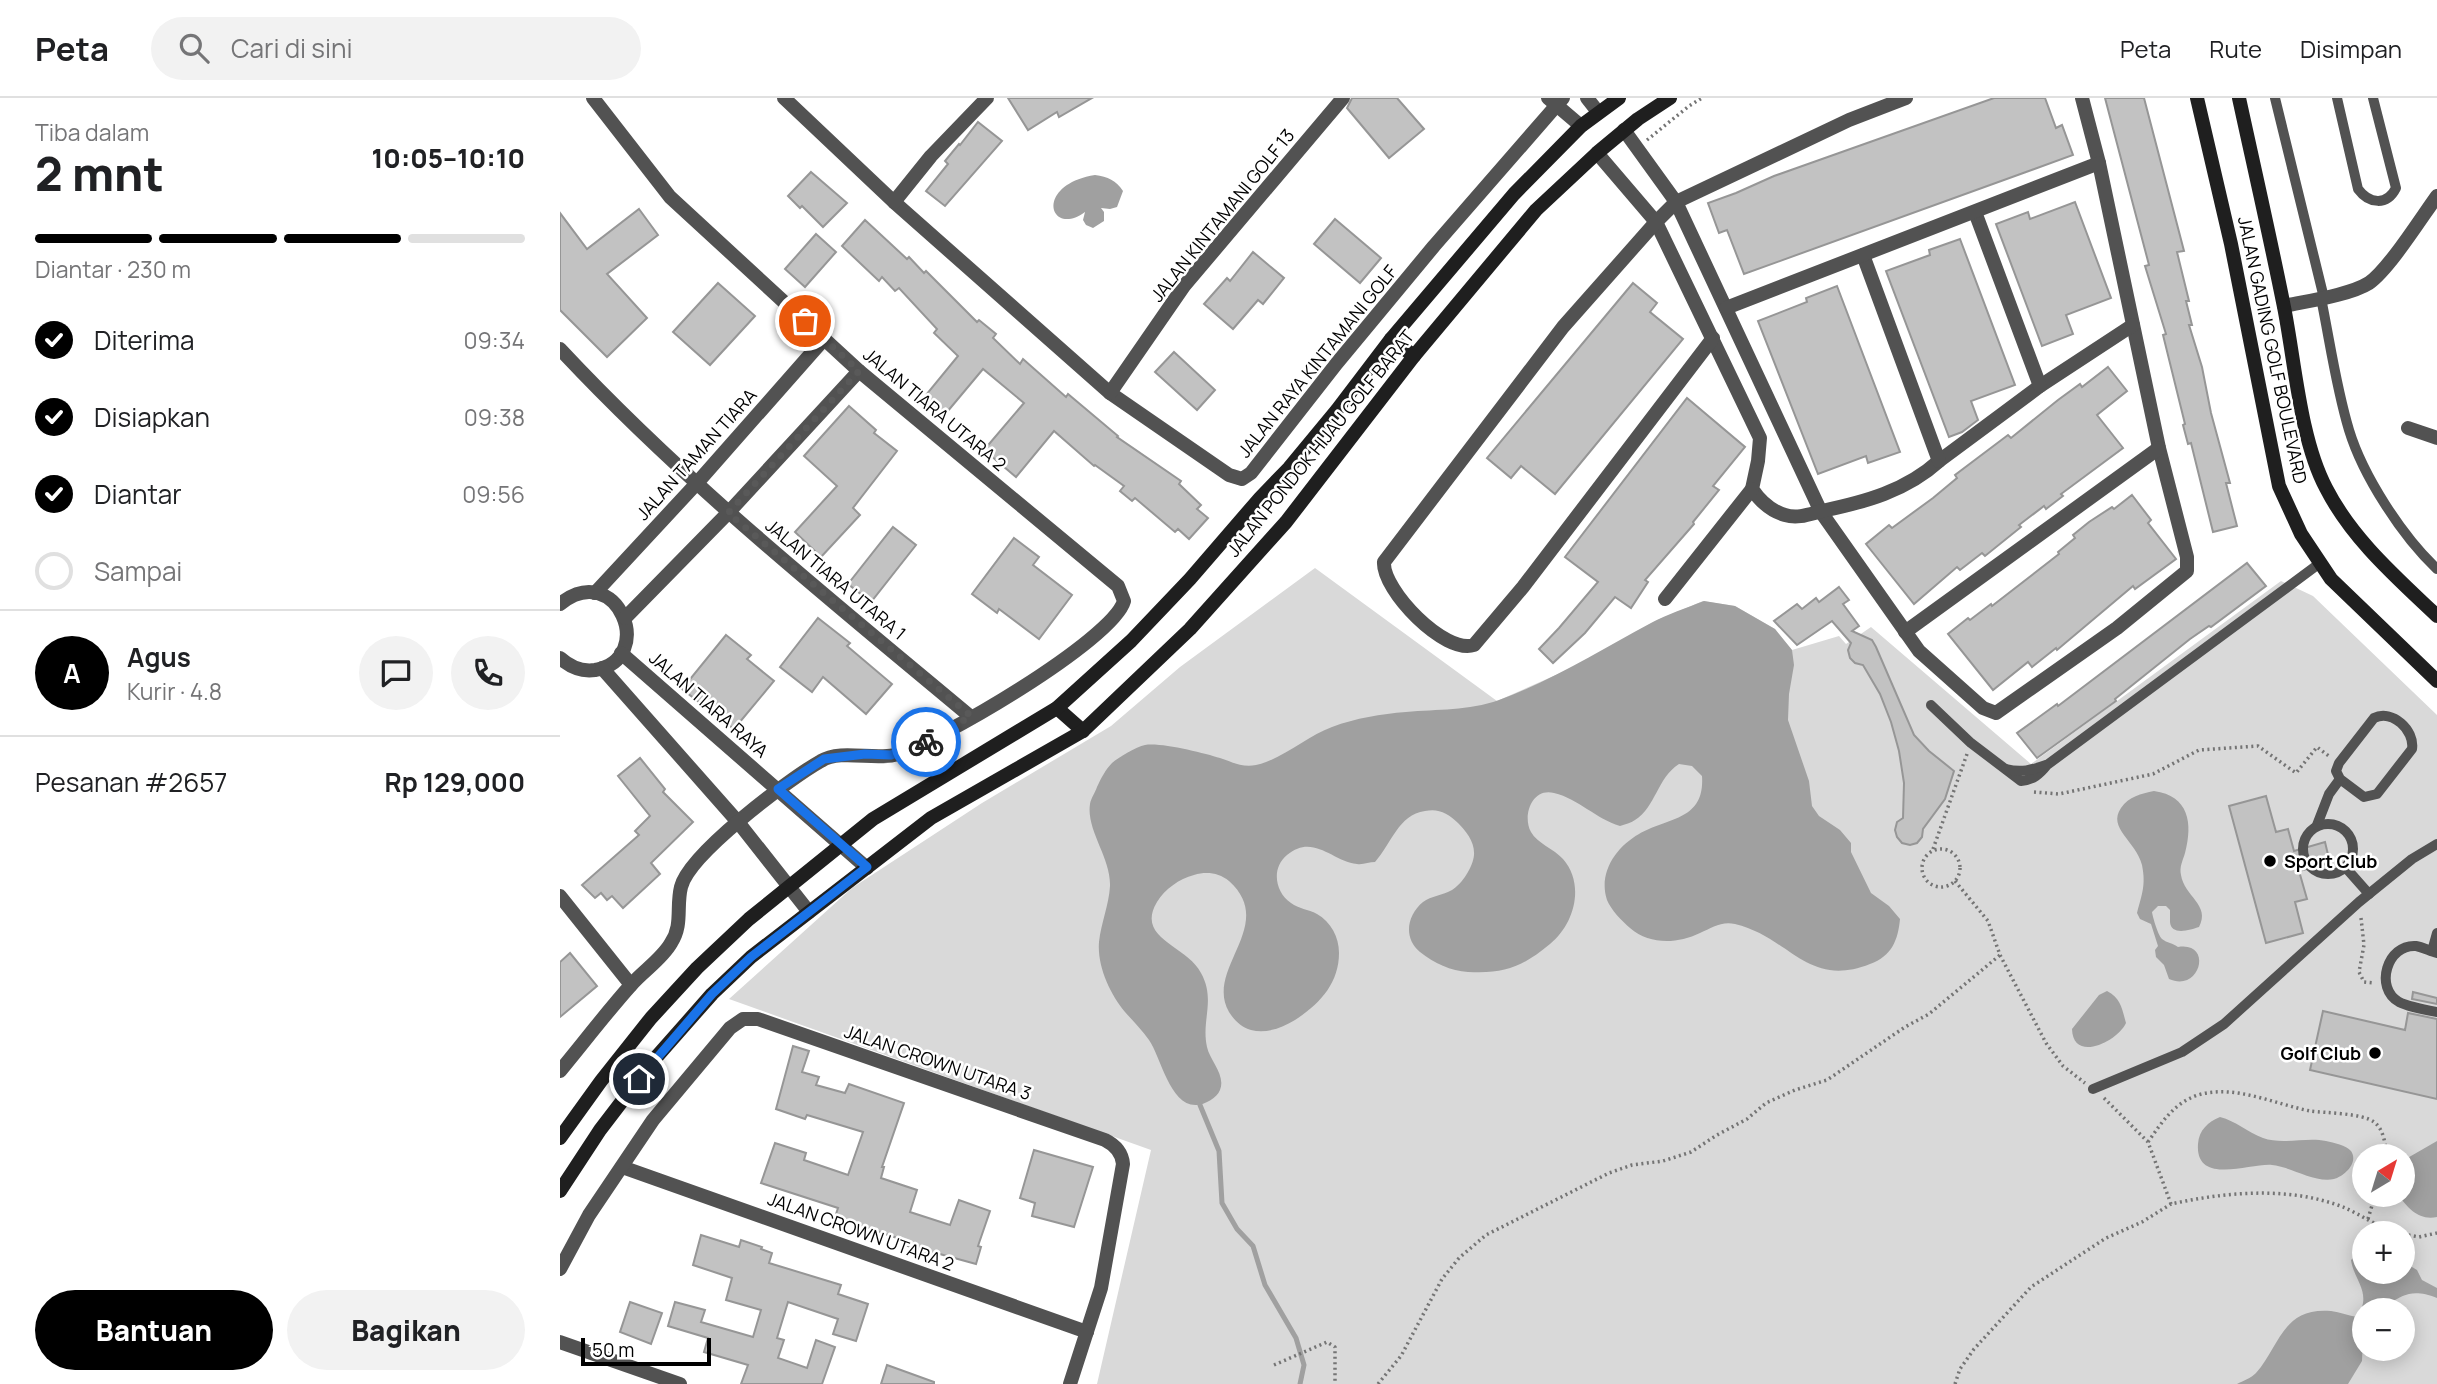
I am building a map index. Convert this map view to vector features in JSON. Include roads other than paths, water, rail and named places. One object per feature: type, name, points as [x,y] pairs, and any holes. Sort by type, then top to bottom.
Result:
[{"type":"street","name":"JALAN TIARA UTARA 2","points":[[593,98],[670,197],[859,371],[1118,586],[1124,601],[1116,617],[1074,652],[1023,688],[971,716]]},
{"type":"street","name":"JALAN RAYA KINTAMANI GOLF","points":[[784,98],[894,202],[1110,393],[1230,475],[1242,479],[1251,473],[1556,100]]},
{"type":"street","points":[[894,202],[931,156],[986,98]]},
{"type":"street","name":"JALAN KINTAMANI GOLF 13","points":[[1110,393],[1184,286],[1343,98]]},
{"type":"street","points":[[1587,98],[1598,113]]},
{"type":"street","name":"JALAN PONDOK HIJAU GOLF BARAT","points":[[560,1138],[651,1018],[697,968],[749,919],[873,819],[1057,708],[1130,641],[1190,579],[1306,449],[1391,339],[1514,194],[1581,126],[1619,98]]},
{"type":"street","name":"JALAN PONDOK HIJAU GOLF BARAT","points":[[560,1191],[600,1130],[652,1062],[712,994],[751,957],[931,818],[1083,731],[1190,629],[1286,522],[1414,356],[1536,210],[1624,130],[1670,98]]},
{"type":"street","points":[[1713,338],[1511,602],[1474,645],[1468,647],[1448,641],[1430,629],[1410,609],[1390,584],[1384,562],[1563,327],[1656,222],[1676,202],[1849,120],[1906,98]]},
{"type":"street","points":[[1624,130],[1676,202],[1821,512],[1919,651],[1987,711],[1999,713],[2117,628],[2185,574],[2187,558],[2160,448],[2099,163],[2082,98]]},
{"type":"street","name":"JALAN GADING GOLF BOULEVARD","points":[[2197,98],[2231,244],[2279,486],[2301,534],[2331,579],[2437,681]]},
{"type":"street","name":"JALAN GADING GOLF BOULEVARD","points":[[2239,98],[2284,306],[2309,443],[2324,486],[2343,518],[2373,554],[2437,616]]},
{"type":"street","points":[[1556,100],[1581,126]]},
{"type":"street","points":[[1597,153],[1656,222],[1760,439],[1752,489],[1665,599]]},
{"type":"street","points":[[1726,308],[2099,163]]},
{"type":"street","points":[[2284,306],[2362,286],[2374,278],[2437,196]]},
{"type":"street","points":[[1975,212],[2040,386]]},
{"type":"street","points":[[1863,255],[1939,461]]},
{"type":"street","points":[[1752,489],[1769,508],[1794,517],[1861,503],[1900,488],[1924,474],[2040,386],[2133,325]]},
{"type":"street","name":"JALAN TAMAN TIARA","points":[[595,593],[697,484],[824,339]]},
{"type":"street","points":[[1391,339],[1414,356]]},
{"type":"street","name":"JALAN TIARA UTARA 1","points":[[560,349],[607,400],[728,513],[971,716]]},
{"type":"street","points":[[560,604],[569,597],[595,593],[608,597],[618,606],[625,618],[728,513],[859,371]]},
{"type":"street","points":[[2408,428],[2437,438]]},
{"type":"street","points":[[1905,632],[2160,448]]},
{"type":"street","name":"JALAN TIARA RAYA","points":[[602,668],[613,662],[621,653],[626,642],[625,618]]},
{"type":"street","name":"JALAN TIARA RAYA","points":[[621,653],[867,867]]},
{"type":"street","points":[[560,658],[578,669],[602,668],[738,822],[810,912]]},
{"type":"street","points":[[1057,708],[1083,731]]},
{"type":"street","points":[[560,1071],[631,985],[671,945],[679,927],[681,887],[690,868],[738,822],[778,789],[824,759],[865,754],[891,755],[920,745],[971,716]]},
{"type":"street","points":[[560,896],[631,985]]},
{"type":"street","name":"JALAN CROWN UTARA 3","points":[[622,1167],[653,1121],[730,1028],[743,1019],[758,1019],[1105,1140],[1118,1150],[1123,1164],[1101,1287],[1087,1332]]},
{"type":"street","points":[[560,1269],[589,1215],[622,1167]]},
{"type":"street","name":"JALAN CROWN UTARA 2","points":[[622,1167],[1087,1332]]},
{"type":"street","points":[[1070,1384],[1087,1332]]},
{"type":"street","points":[[560,1342],[680,1384]]},
{"type":"lane","points":[[2275,98],[2323,298],[2349,431],[2375,489],[2424,556],[2437,569]]},
{"type":"lane","points":[[2337,98],[2358,189],[2368,198],[2380,201],[2388,199],[2396,188],[2373,98]]},
{"type":"lane","points":[[1931,705],[1971,743],[2021,781],[2039,775],[2047,765],[2320,563]]},
{"type":"lane","points":[[2382,714],[2390,716],[2410,733],[2413,740],[2412,749],[2377,794],[2364,797],[2340,779],[2336,771],[2339,764],[2374,718],[2382,714]]},
{"type":"lane","points":[[2002,768],[2015,772],[2030,771],[2047,765]]},
{"type":"lane","points":[[2318,825],[2329,794],[2340,779]]},
{"type":"lane","points":[[2329,823],[2341,826],[2349,835],[2353,846],[2352,858],[2346,868],[2328,874],[2310,867],[2302,849],[2309,831],[2318,825],[2329,823]]},
{"type":"lane","points":[[2093,1089],[2182,1052],[2224,1024],[2359,902],[2412,859],[2437,845]]},
{"type":"lane","points":[[2346,868],[2369,894]]},
{"type":"lane","points":[[2437,933],[2435,952],[2414,946],[2402,949],[2392,957],[2386,968],[2385,981],[2390,992],[2399,1001],[2437,1012]]},
{"type":"waterway","points":[[1200,1105],[1219,1151],[1222,1203],[1237,1229],[1253,1246],[1265,1285],[1296,1338],[1304,1365],[1300,1384]]},
{"type":"place","name":"Sport Club","points":[[2270,861]]},
{"type":"place","name":"Golf Club","points":[[2375,1053]]}]
